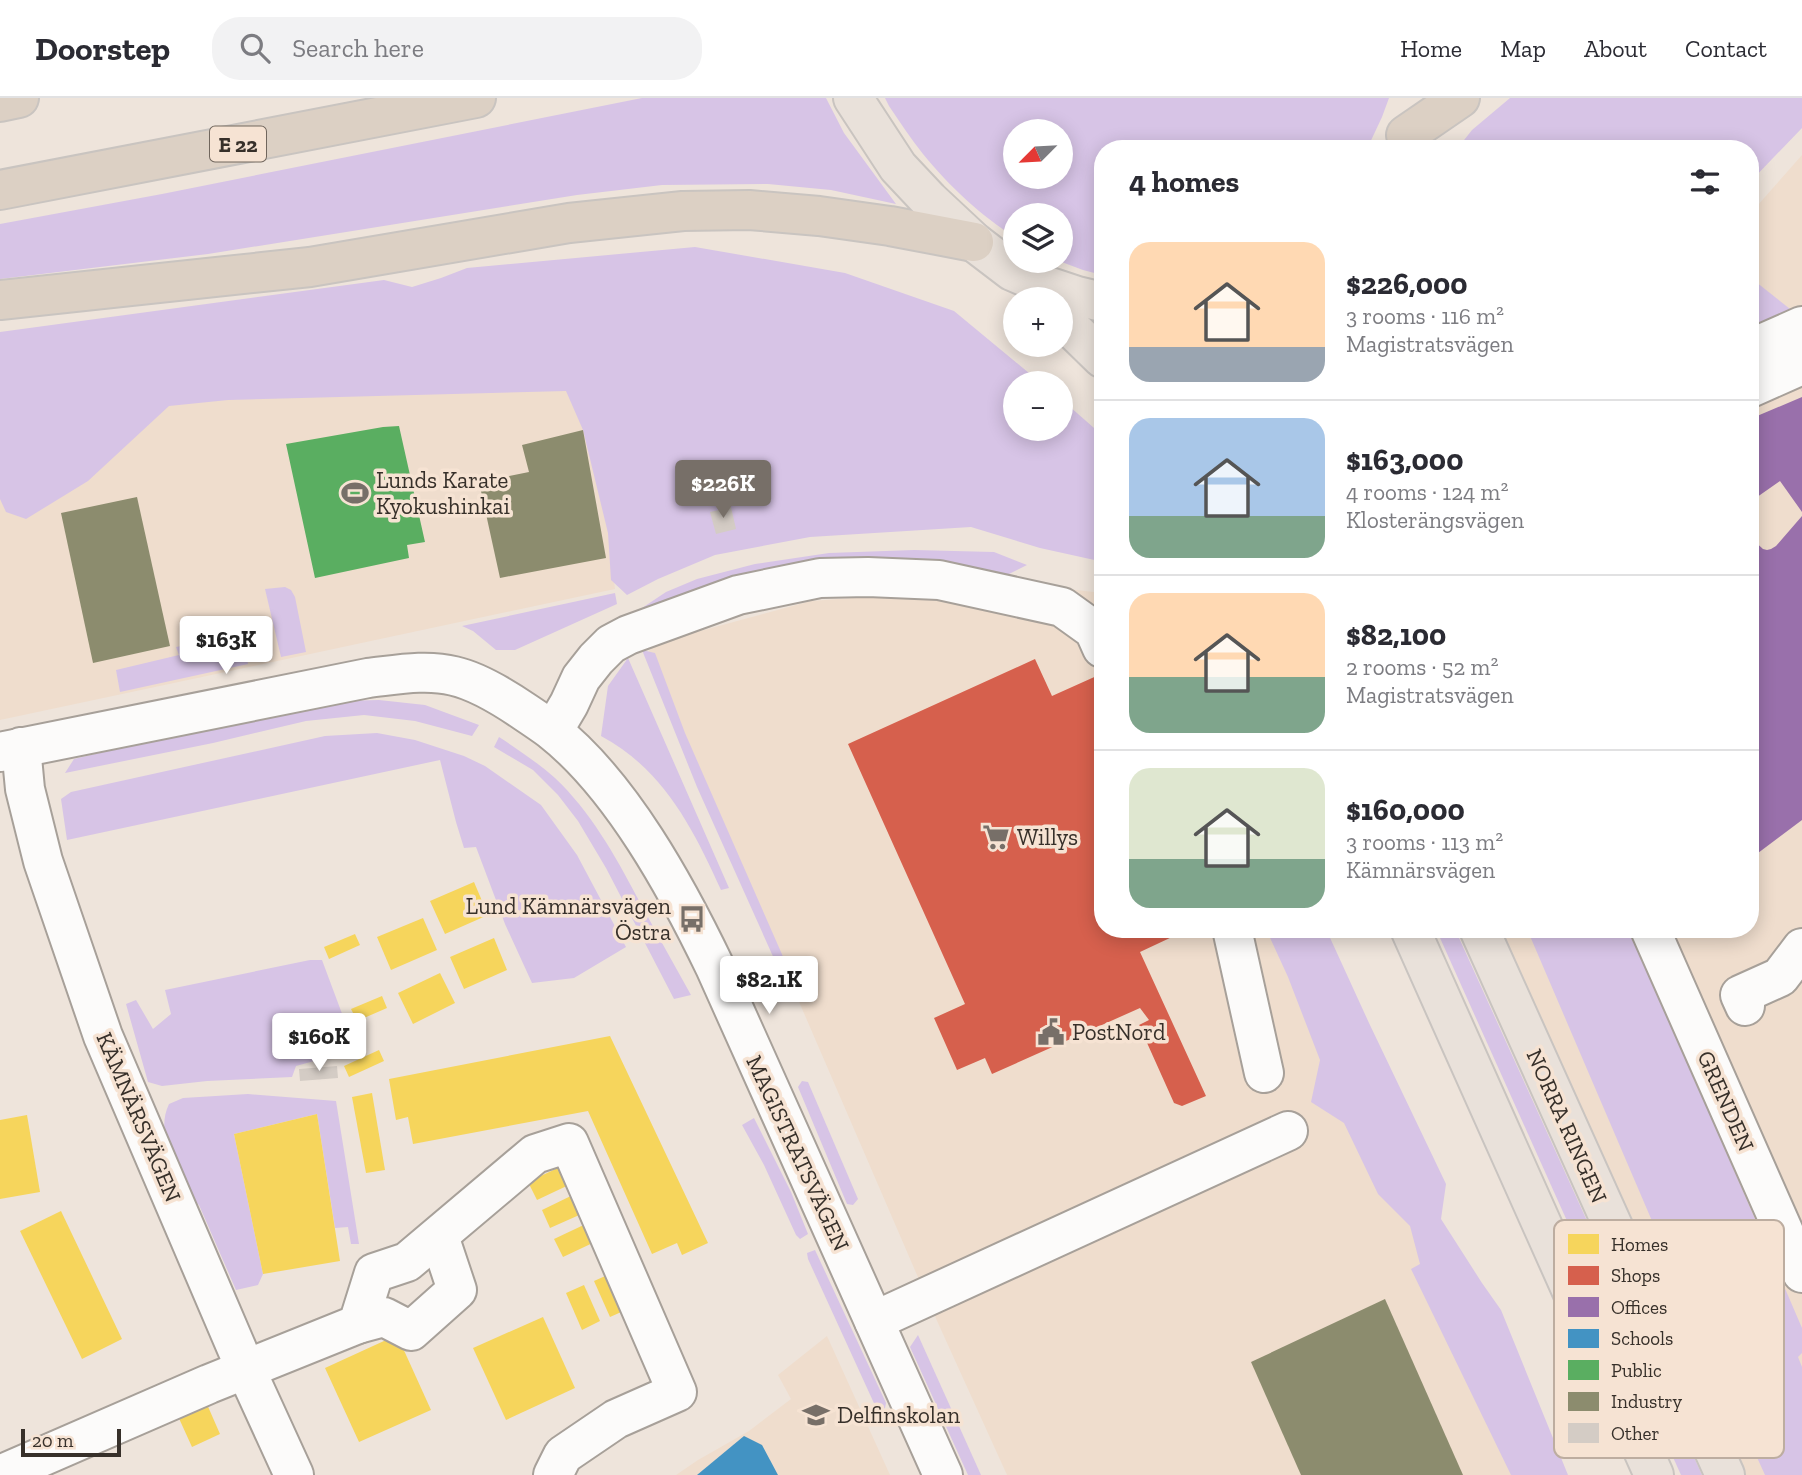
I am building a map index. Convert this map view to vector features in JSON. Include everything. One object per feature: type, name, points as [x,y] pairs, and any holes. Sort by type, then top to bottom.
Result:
[{"type":"highway","points":[[0,102],[19,98]]},
{"type":"highway","name":"E 22","points":[[0,190],[476,98]]},
{"type":"highway","points":[[1405,140],[1460,98]]},
{"type":"highway","points":[[0,300],[310,267],[569,223],[683,211],[749,210],[819,216],[974,242]]},
{"type":"main road","points":[[853,98],[898,167],[974,242],[1003,264]]},
{"type":"main road","points":[[1403,140],[1421,98]]},
{"type":"main road","points":[[1014,273],[1029,287]]},
{"type":"main road","points":[[1017,273],[1047,286],[1094,300]]},
{"type":"main road","points":[[1073,330],[1094,350]]},
{"type":"main road","points":[[1414,938],[1554,1251]]},
{"type":"main road","name":"NORRA RINGEN","points":[[1483,938],[1610,1220]]},
{"type":"main road","points":[[1646,1458],[1654,1475]]},
{"type":"main road","name":"NORRA RINGEN","points":[[1717,1458],[1725,1475]]},
{"type":"street","points":[[1759,345],[1802,326]]},
{"type":"street","points":[[1759,384],[1802,365]]},
{"type":"street","points":[[553,731],[581,678],[611,644],[628,635],[738,595],[820,578],[939,580],[1062,607],[1094,630]]},
{"type":"street","name":"MAGISTRATSVÄGEN","points":[[10,749],[368,678],[428,672],[455,676],[503,697],[553,731],[602,781],[624,809],[692,919],[943,1475]]},
{"type":"street","name":"KÄMNÄRSVÄGEN","points":[[10,749],[25,789],[58,857],[103,1036],[246,1370],[294,1475]]},
{"type":"street","points":[[1234,938],[1264,1073]]},
{"type":"street","name":"GRENDEN","points":[[1654,938],[1779,1220]]},
{"type":"street","points":[[1745,1006],[1740,995],[1780,976],[1802,948]]},
{"type":"street","points":[[874,1321],[1289,1131]]},
{"type":"street","points":[[358,1324],[374,1273],[407,1262],[535,1154],[569,1143],[677,1392],[616,1419],[563,1455],[552,1475]]},
{"type":"street","name":"GRENDEN","points":[[1784,1232],[1802,1273]]},
{"type":"street","points":[[0,1475],[196,1390],[358,1324],[384,1317],[411,1331],[457,1290],[439,1236]]},
{"type":"shaded area","points":[[642,98],[826,98],[844,133],[896,204],[831,190],[768,184],[662,185],[577,195],[208,254],[0,279],[0,224]]},
{"type":"shaded area","points":[[885,98],[1389,98],[1371,140],[1094,140],[1094,273],[1073,266],[1073,203],[1003,203],[1003,229],[966,199],[933,166]]},
{"type":"shaded area","points":[[1510,98],[1802,98],[1802,128],[1759,173],[1759,140],[1464,140]]},
{"type":"shaded area","points":[[1802,155],[1802,1475],[1725,1475],[1717,1458],[1784,1458],[1784,1220],[1610,1220],[1483,938],[1759,938],[1759,204]]},
{"type":"shaded area","points":[[695,247],[845,273],[954,311],[1003,352],[1003,357],[1010,357],[1026,371],[1003,371],[1003,441],[1073,441],[1073,410],[1094,428],[1094,560],[1040,548],[971,527],[810,537],[715,555],[627,595],[611,580],[608,533],[583,430],[566,391],[228,400],[169,406],[88,481],[26,519],[6,512],[0,499],[0,332],[384,280],[412,287],[467,268]]},
{"type":"shaded area","points":[[1759,284],[1799,316],[1759,334]]},
{"type":"shaded area","points":[[591,383],[615,589],[0,720],[0,397]]},
{"type":"shaded area","points":[[914,550],[994,552],[1027,565],[997,580],[636,612],[666,592],[697,579],[755,564],[829,553]]},
{"type":"shaded area","points":[[1033,585],[1094,592],[1094,938],[1297,938],[1551,1475],[1007,1475],[933,1312],[648,652],[656,643],[811,601]]},
{"type":"shaded area","points":[[285,587],[291,590],[295,597],[306,652],[281,657],[265,589]]},
{"type":"shaded area","points":[[615,593],[617,604],[515,650],[496,650],[473,631],[462,626]]},
{"type":"shaded area","points":[[243,633],[248,664],[120,692],[116,670],[179,655],[176,647]]},
{"type":"shaded area","points":[[642,650],[655,653],[685,733],[788,968],[780,972],[697,787]]},
{"type":"shaded area","points":[[628,658],[729,888],[721,890],[687,823],[659,783],[642,765],[601,736],[608,686]]},
{"type":"shaded area","points":[[379,700],[425,705],[479,725],[472,736],[415,721],[364,715],[306,721],[65,773],[74,759],[187,732],[341,701]]},
{"type":"shaded area","points":[[377,733],[415,740],[464,756],[485,766],[541,805],[577,855],[626,947],[574,978],[532,983],[505,924],[476,847],[464,848],[440,760],[67,840],[61,799],[71,792],[325,736]]},
{"type":"shaded area","points":[[499,737],[555,778],[591,819],[620,865],[691,995],[674,999],[606,868],[578,821],[558,795],[533,770],[494,747]]},
{"type":"shaded area","points":[[1270,938],[1330,938],[1446,1184],[1441,1219],[1501,1310],[1554,1441],[1554,1458],[1561,1458],[1568,1475],[1511,1475],[1411,1269],[1420,1264],[1410,1226],[1378,1194],[1344,1123],[1311,1102],[1320,1060]]},
{"type":"shaded area","points":[[1440,938],[1459,938],[1587,1220],[1567,1220]]},
{"type":"shaded area","points":[[1531,938],[1631,938],[1755,1220],[1652,1220]]},
{"type":"shaded area","points":[[310,960],[322,960],[344,1019],[361,1048],[296,1066],[292,1077],[162,1086],[148,1082],[126,1004],[136,1000],[153,1029],[171,1014],[165,990]]},
{"type":"shaded area","points":[[802,1081],[808,1082],[858,1199],[853,1205],[847,1204],[798,1087]]},
{"type":"shaded area","points":[[248,1094],[336,1101],[359,1244],[351,1244],[348,1227],[335,1228],[317,1114],[234,1134],[263,1274],[258,1285],[236,1290],[199,1205],[192,1199],[175,1165],[164,1128],[169,1104],[183,1098]]},
{"type":"shaded area","points":[[754,1118],[791,1192],[808,1234],[800,1239],[742,1125]]},
{"type":"shaded area","points":[[815,1250],[886,1403],[884,1413],[878,1412],[808,1259],[807,1253]]},
{"type":"shaded area","points":[[1784,1286],[1802,1328],[1802,1353],[1798,1357],[1802,1367],[1802,1475],[1765,1475],[1757,1458],[1784,1458]]},
{"type":"shaded area","points":[[918,1335],[981,1475],[968,1475],[910,1347]]},
{"type":"shaded area","name":"Delfinskolan","points":[[827,1336],[890,1475],[676,1475],[749,1431],[791,1399],[778,1375]]},
{"type":"shaded area","points":[[1673,1458],[1694,1458],[1702,1475],[1681,1475]]},
{"type":"building: Homes","points":[[474,882],[488,915],[445,934],[430,901]]},
{"type":"building: Homes","points":[[423,918],[437,950],[391,970],[377,937]]},
{"type":"building: Homes","points":[[355,934],[360,945],[329,959],[324,947]]},
{"type":"building: Homes","points":[[494,938],[507,970],[464,989],[450,957]]},
{"type":"building: Homes","points":[[440,973],[455,1003],[413,1024],[398,993]]},
{"type":"building: Homes","points":[[382,996],[387,1008],[357,1021],[351,1009]]},
{"type":"building: Homes","points":[[610,1036],[708,1243],[682,1255],[677,1243],[652,1254],[588,1111],[413,1144],[408,1117],[396,1120],[389,1079]]},
{"type":"building: Homes","points":[[379,1050],[384,1061],[349,1077],[344,1066]]},
{"type":"building: Homes","points":[[372,1093],[385,1170],[366,1173],[352,1097]]},
{"type":"building: Homes","points":[[317,1114],[340,1261],[263,1274],[234,1134]]},
{"type":"building: Homes","points":[[27,1115],[40,1192],[0,1199],[0,1120]]},
{"type":"building: Homes","points":[[564,1165],[573,1183],[537,1200],[528,1182]]},
{"type":"building: Homes","points":[[577,1193],[586,1212],[550,1228],[542,1210]]},
{"type":"building: Homes","points":[[61,1211],[122,1339],[82,1359],[20,1231]]},
{"type":"building: Homes","points":[[590,1222],[599,1240],[563,1257],[554,1239]]},
{"type":"building: Homes","points":[[612,1273],[628,1309],[610,1317],[594,1281]]},
{"type":"building: Homes","points":[[584,1285],[600,1321],[582,1330],[566,1293]]},
{"type":"building: Homes","points":[[543,1317],[575,1388],[506,1420],[473,1348]]},
{"type":"building: Homes","points":[[397,1335],[431,1410],[359,1442],[325,1368]]},
{"type":"building: Homes","points":[[206,1402],[220,1434],[192,1447],[177,1414]]},
{"type":"building: Shops","name":"Willys","points":[[1035,659],[1052,696],[1094,677],[1094,938],[1170,938],[1140,952],[1206,1096],[1182,1106],[1174,1103],[1139,1025],[1149,1020],[1140,1008],[992,1074],[985,1058],[957,1070],[934,1018],[965,1004],[848,744]]},
{"type":"building: Offices","points":[[1802,397],[1802,512],[1780,481],[1759,496],[1759,415]]},
{"type":"building: Offices","points":[[1802,516],[1802,820],[1759,852],[1759,545],[1767,550],[1776,546]]},
{"type":"building: Schools","points":[[744,1436],[762,1445],[778,1475],[697,1475]]},
{"type":"building: Public","name":"Lunds Karate Kyokushinkai","points":[[399,426],[425,542],[407,545],[409,558],[315,578],[286,444]]},
{"type":"building: Industry","points":[[583,430],[606,558],[500,578],[479,482],[529,472],[522,445]]},
{"type":"building: Industry","points":[[137,497],[170,646],[93,663],[61,513]]},
{"type":"building: Industry","points":[[1385,1299],[1463,1475],[1301,1475],[1251,1362]]},
{"type":"building: Other","points":[[731,507],[736,529],[716,534],[710,512]]},
{"type":"building: Other","points":[[337,1066],[338,1078],[300,1081],[299,1069]]},
{"type":"place","name":"Lunds Karate Kyokushinkai","points":[[355,493]]},
{"type":"place","name":"Willys","points":[[996,837]]},
{"type":"place","name":"Lund Kämnärsvägen Östra","points":[[692,919]]},
{"type":"place","name":"PostNord","points":[[1051,1032]]},
{"type":"place","name":"Delfinskolan","points":[[816,1415]]}]
